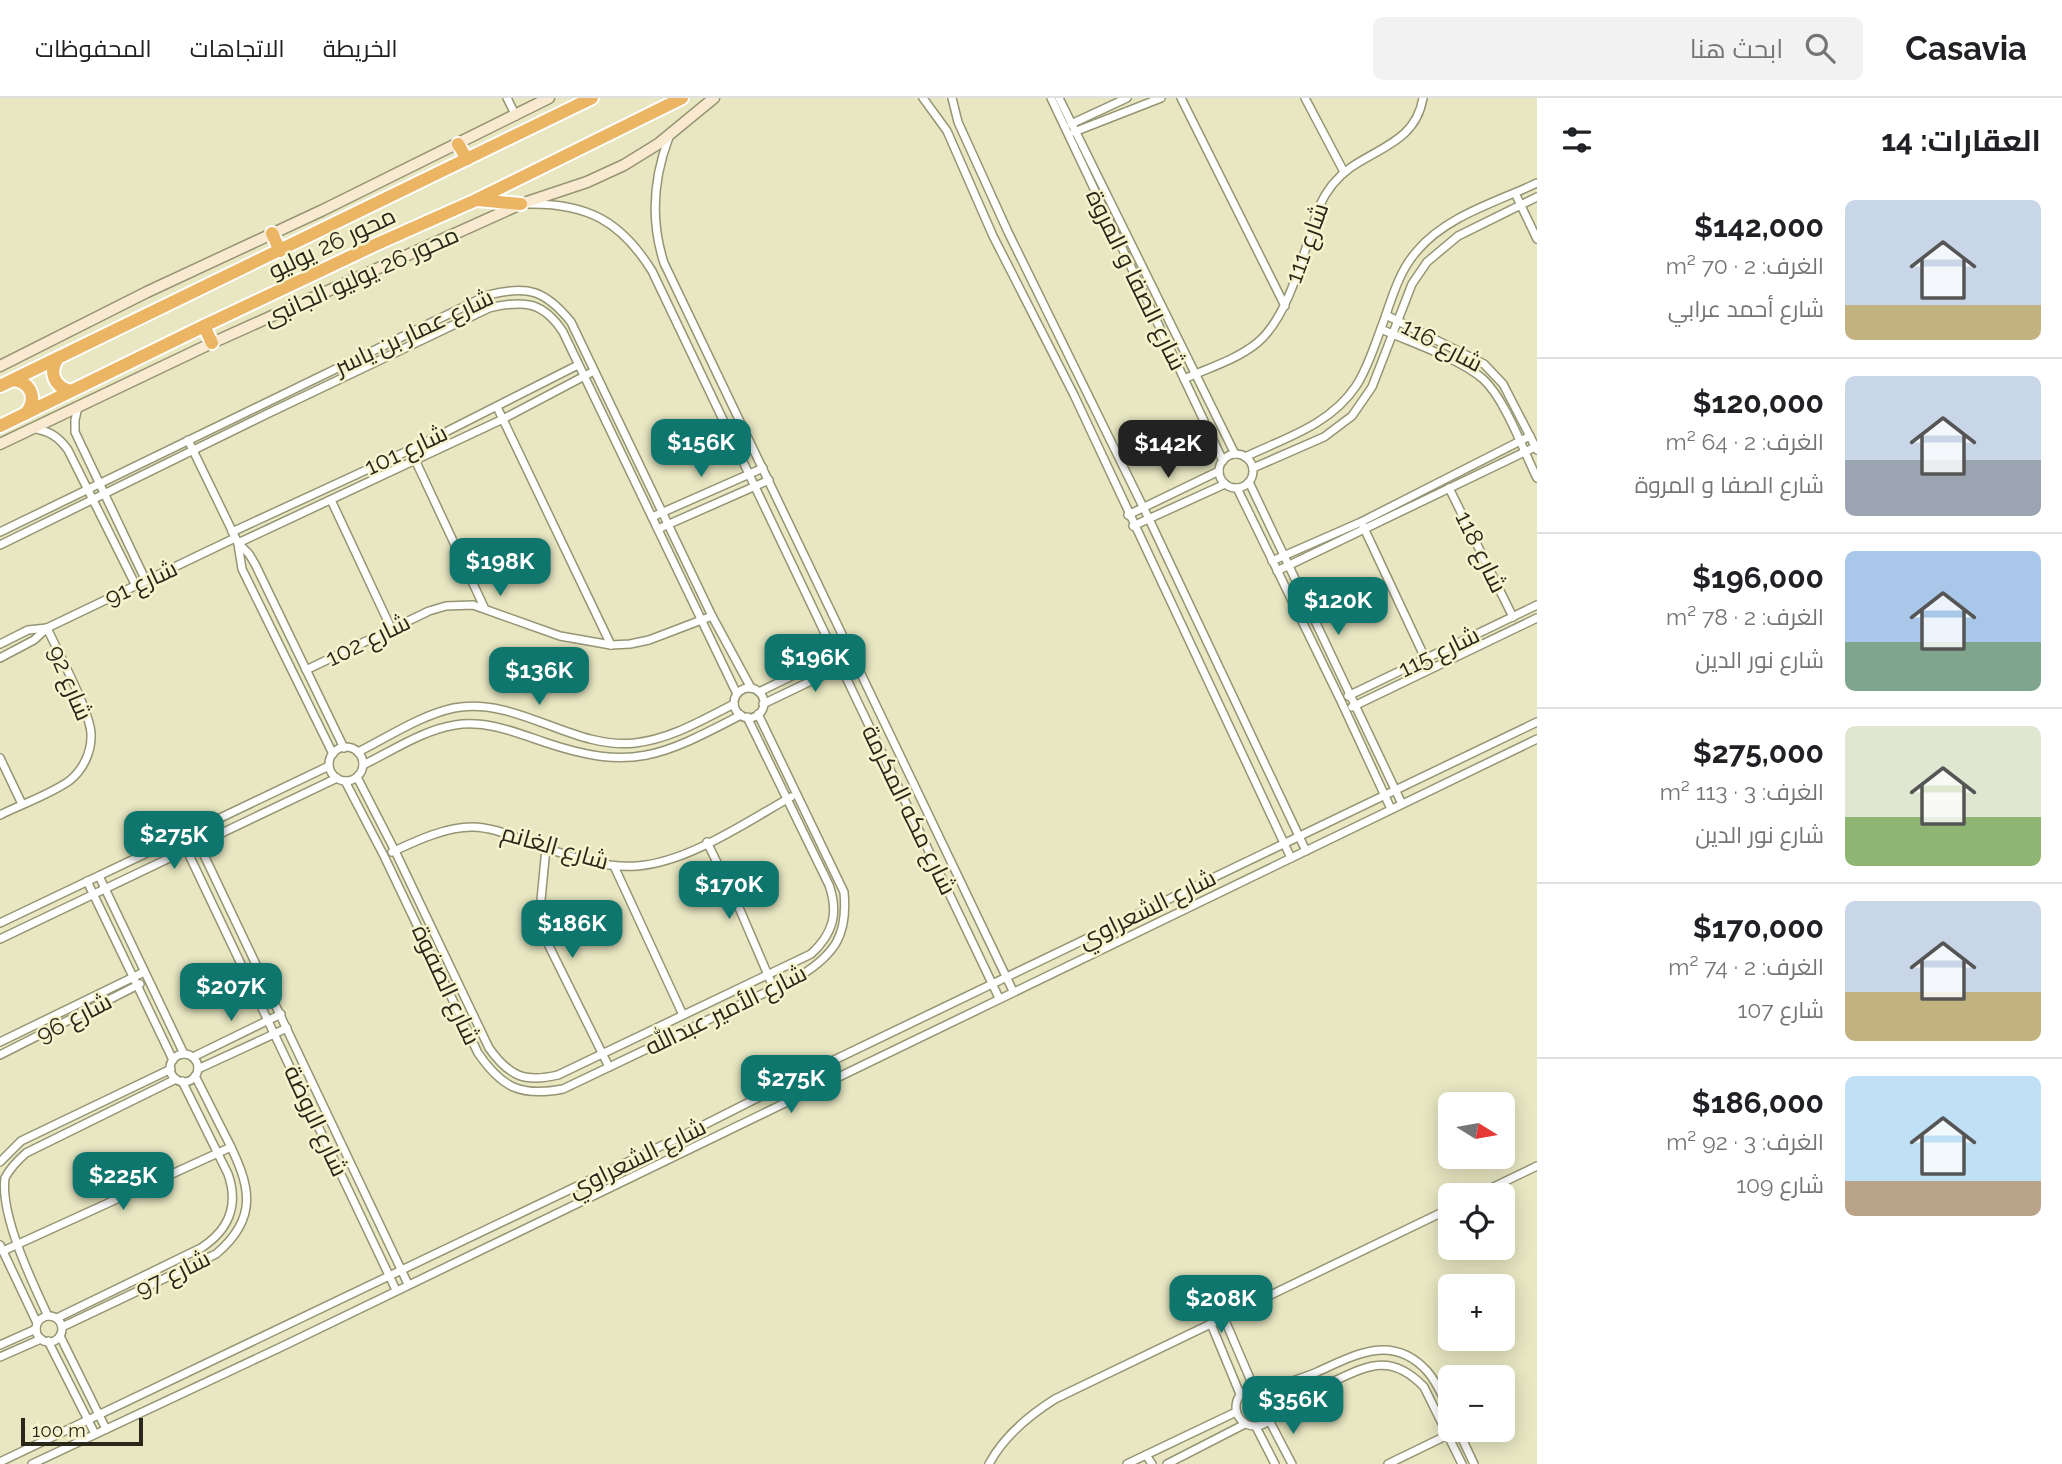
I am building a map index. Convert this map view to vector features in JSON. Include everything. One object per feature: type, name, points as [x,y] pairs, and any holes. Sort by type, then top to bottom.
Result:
[{"type":"highway","name":"محور 26 يوليو","points":[[0,386],[592,98]]},
{"type":"highway","name":"محور 26 يوليو","points":[[0,426],[377,244],[477,200],[682,98]]},
{"type":"highway","points":[[458,144],[467,159]]},
{"type":"highway","points":[[477,200],[521,204]]},
{"type":"highway","points":[[272,233],[280,251]]},
{"type":"highway","points":[[204,326],[212,344]]},
{"type":"highway","points":[[58,358],[54,363],[53,376],[59,386],[71,391]]},
{"type":"highway","points":[[13,380],[24,383],[32,393],[32,404],[25,414]]},
{"type":"street","points":[[507,98],[516,116]]},
{"type":"street","points":[[0,366],[549,98]]},
{"type":"street","name":"محور 26 يوليو الجانبى","points":[[0,444],[212,344],[521,204],[606,174],[642,156],[715,98]]},
{"type":"street","points":[[923,98],[947,131],[993,236],[1074,395],[1133,526],[1291,858]]},
{"type":"street","points":[[952,98],[958,122],[1007,230],[1149,519],[1306,851]]},
{"type":"street","name":"شارع الصفا و المروة","points":[[1051,98],[1223,461]]},
{"type":"street","name":"شارع الصفا و المروة","points":[[1059,98],[1235,454]]},
{"type":"street","points":[[1066,131],[1072,123],[1127,98]]},
{"type":"street","points":[[1066,131],[1076,132],[1161,98]]},
{"type":"street","points":[[1181,98],[1285,306]]},
{"type":"street","points":[[1305,98],[1344,173]]},
{"type":"street","name":"شارع 111","points":[[1184,379],[1238,355],[1256,344],[1270,330],[1285,306],[1319,206],[1332,184],[1344,173],[1404,136],[1416,120],[1423,98]]},
{"type":"street","name":"شارع مكه المكرمة","points":[[669,136],[657,177],[654,215],[660,251],[1013,991]]},
{"type":"street","points":[[1245,457],[1314,425],[1331,414],[1357,385],[1400,276],[1428,239],[1454,222],[1537,183]]},
{"type":"street","points":[[1253,468],[1324,437],[1352,416],[1372,387],[1412,284],[1436,252],[1458,236],[1520,205],[1536,200],[1528,187]]},
{"type":"street","points":[[1515,193],[1537,239]]},
{"type":"street","name":"شارع مكه المكرمة","points":[[521,204],[568,206],[590,212],[609,222],[626,236],[640,253],[668,304],[999,998]]},
{"type":"street","points":[[993,236],[1007,230]]},
{"type":"street","name":"شارع عمار بن ياسر","points":[[0,532],[488,295],[512,289],[536,292],[557,304],[571,322],[712,616],[755,690]]},
{"type":"street","points":[[668,304],[681,298]]},
{"type":"street","name":"شارع عمار بن ياسر","points":[[0,545],[269,412],[489,308],[511,303],[532,306],[552,315],[737,694]]},
{"type":"street","points":[[469,304],[474,315]]},
{"type":"street","name":"شارع 116","points":[[1386,315],[1484,364],[1503,384],[1536,449]]},
{"type":"street","name":"شارع 116","points":[[1381,329],[1477,374],[1494,393],[1537,478]]},
{"type":"street","points":[[374,350],[379,360]]},
{"type":"street","points":[[693,357],[706,350]]},
{"type":"street","points":[[365,354],[370,364]]},
{"type":"street","name":"شارع 101","points":[[235,538],[578,365]]},
{"type":"street","name":"شارع 101","points":[[235,538],[331,500],[503,419],[594,371]]},
{"type":"street","points":[[712,396],[725,389]]},
{"type":"street","points":[[1074,395],[1085,390]]},
{"type":"street","points":[[264,403],[269,412]]},
{"type":"street","points":[[78,407],[75,432],[146,581]]},
{"type":"street","points":[[497,407],[611,645]]},
{"type":"street","points":[[721,416],[735,409]]},
{"type":"street","points":[[32,428],[48,430],[60,438],[68,450],[136,586]]},
{"type":"street","points":[[1277,571],[1530,436]]},
{"type":"street","points":[[188,440],[235,538],[255,564],[344,748]]},
{"type":"street","points":[[410,449],[484,607]]},
{"type":"street","points":[[1272,561],[1363,525],[1536,449]]},
{"type":"street","points":[[1128,515],[1219,471],[1223,461],[1235,454],[1245,457],[1253,468]]},
{"type":"street","points":[[652,517],[763,468]]},
{"type":"street","points":[[1253,468],[1249,482],[1402,804]]},
{"type":"street","points":[[1219,471],[1225,484]]},
{"type":"street","points":[[658,529],[769,480]]},
{"type":"street","points":[[1133,526],[1225,484],[1237,488],[1249,482]]},
{"type":"street","points":[[1237,488],[1346,710],[1391,809]]},
{"type":"street","name":"شارع 118","points":[[1449,488],[1513,617]]},
{"type":"street","points":[[331,500],[391,628]]},
{"type":"street","points":[[1363,525],[1425,658]]},
{"type":"street","points":[[235,538],[242,569],[333,754]]},
{"type":"street","name":"شارع 91","points":[[0,644],[28,630],[47,628],[235,538]]},
{"type":"street","name":"شارع 115","points":[[1340,699],[1537,605]]},
{"type":"street","name":"شارع 102","points":[[306,670],[391,628],[446,606],[484,607],[568,638],[611,645],[649,640],[712,616]]},
{"type":"street","name":"شارع 115","points":[[1346,710],[1537,618]]},
{"type":"street","name":"شارع 91","points":[[0,658],[39,637],[47,628]]},
{"type":"street","name":"شارع 92","points":[[0,815],[68,781],[79,772],[90,747],[88,720],[47,628]]},
{"type":"street","points":[[341,780],[332,773],[329,766],[333,754],[344,748],[358,752],[427,718],[455,708],[485,707],[605,742],[634,743],[662,738],[734,704],[737,694],[743,689],[755,690],[849,648]]},
{"type":"street","points":[[0,939],[199,844],[341,780],[357,776],[363,765],[431,732],[456,725],[482,724],[574,752],[604,758],[635,758],[666,752],[744,716],[758,714],[763,704],[855,660]]},
{"type":"street","points":[[1212,692],[1228,684]]},
{"type":"street","points":[[755,690],[763,704]]},
{"type":"street","points":[[734,704],[744,716],[787,799],[829,885],[834,908],[845,906]]},
{"type":"street","name":"شارع الأمير عبدالله","points":[[609,1067],[774,989],[818,964],[832,950],[842,932],[845,906],[839,879],[758,714]]},
{"type":"street","points":[[527,736],[533,720]]},
{"type":"street","name":"شارع الشعراوي","points":[[0,1462],[707,1124],[805,1074],[1537,722]]},
{"type":"street","name":"شارع الشعراوي","points":[[32,1464],[1537,739]]},
{"type":"street","points":[[881,751],[896,743]]},
{"type":"street","points":[[358,752],[363,765]]},
{"type":"street","points":[[0,758],[23,804]]},
{"type":"street","points":[[0,923],[329,766]]},
{"type":"street","name":"شارع الصفوة","points":[[357,776],[464,998],[489,1048],[501,1065],[518,1076],[538,1080],[558,1076],[603,1055]]},
{"type":"street","name":"شارع الصفوة","points":[[341,780],[384,856],[478,1053],[492,1074],[513,1088],[538,1093],[563,1089],[609,1067]]},
{"type":"street","name":"شارع الغانم","points":[[384,856],[444,831],[472,827],[500,831],[547,848],[614,866],[638,866],[661,862],[707,842],[797,793]]},
{"type":"street","name":"شارع الروضة","points":[[193,832],[408,1284]]},
{"type":"street","name":"شارع الروضة","points":[[180,838],[396,1290]]},
{"type":"street","points":[[707,842],[774,989]]},
{"type":"street","points":[[547,848],[541,888],[543,923],[550,946],[609,1067]]},
{"type":"street","points":[[614,866],[686,1030]]},
{"type":"street","points":[[99,876],[184,1054],[193,1057],[281,1014]]},
{"type":"street","points":[[87,881],[173,1060],[171,1069],[179,1080]]},
{"type":"street","name":"شارع الأمير عبدالله","points":[[603,1055],[811,954],[823,944],[831,930],[834,908]]},
{"type":"street","name":"شارع 96","points":[[0,1042],[144,972]]},
{"type":"street","name":"شارع 96","points":[[0,1055],[148,980]]},
{"type":"street","points":[[700,1007],[706,1012],[708,1020]]},
{"type":"street","points":[[106,1429],[61,1331],[14,1246],[2,1215],[0,1198],[4,1180],[12,1165],[26,1153],[179,1080],[189,1080],[197,1073],[287,1028]]},
{"type":"street","points":[[173,1060],[184,1054]]},
{"type":"street","points":[[193,1057],[197,1073]]},
{"type":"street","points":[[0,1163],[21,1142],[171,1069]]},
{"type":"street","name":"شارع 97","points":[[0,1357],[45,1340],[216,1254],[231,1242],[241,1227],[248,1190],[243,1171],[197,1073]]},
{"type":"street","name":"شارع 97","points":[[0,1345],[37,1326],[42,1318],[52,1317],[213,1240],[227,1223],[233,1202],[233,1188],[219,1153],[179,1080]]},
{"type":"street","points":[[95,1434],[37,1326],[1,1248],[14,1246],[231,1147]]},
{"type":"street","points":[[1503,1183],[1537,1167]]},
{"type":"street","points":[[989,1464],[1008,1437],[1028,1416],[1055,1399],[1438,1214]]},
{"type":"street","points":[[1224,1318],[1254,1388]]},
{"type":"street","points":[[1211,1324],[1240,1394]]},
{"type":"street","points":[[1265,1391],[1274,1405],[1273,1414],[1269,1420],[1256,1427],[1245,1424],[1236,1412],[1235,1406],[1240,1394],[1254,1388],[1265,1391],[1355,1354],[1378,1349],[1404,1354],[1425,1369],[1438,1389]]},
{"type":"street","points":[[1274,1405],[1321,1387],[1357,1369],[1389,1365],[1415,1377],[1424,1387],[1438,1415]]},
{"type":"street","points":[[1126,1464],[1236,1412]]},
{"type":"street","points":[[1269,1420],[1292,1464]]},
{"type":"street","points":[[1158,1449],[1167,1464],[1245,1424]]},
{"type":"street","points":[[1256,1427],[1275,1464]]},
{"type":"street","points":[[1388,1464],[1438,1440]]},
{"type":"street","points":[[1451,1442],[1462,1464]]},
{"type":"street","points":[[1464,1442],[1474,1464]]},
{"type":"street","points":[[1146,1455],[1152,1464]]}]
